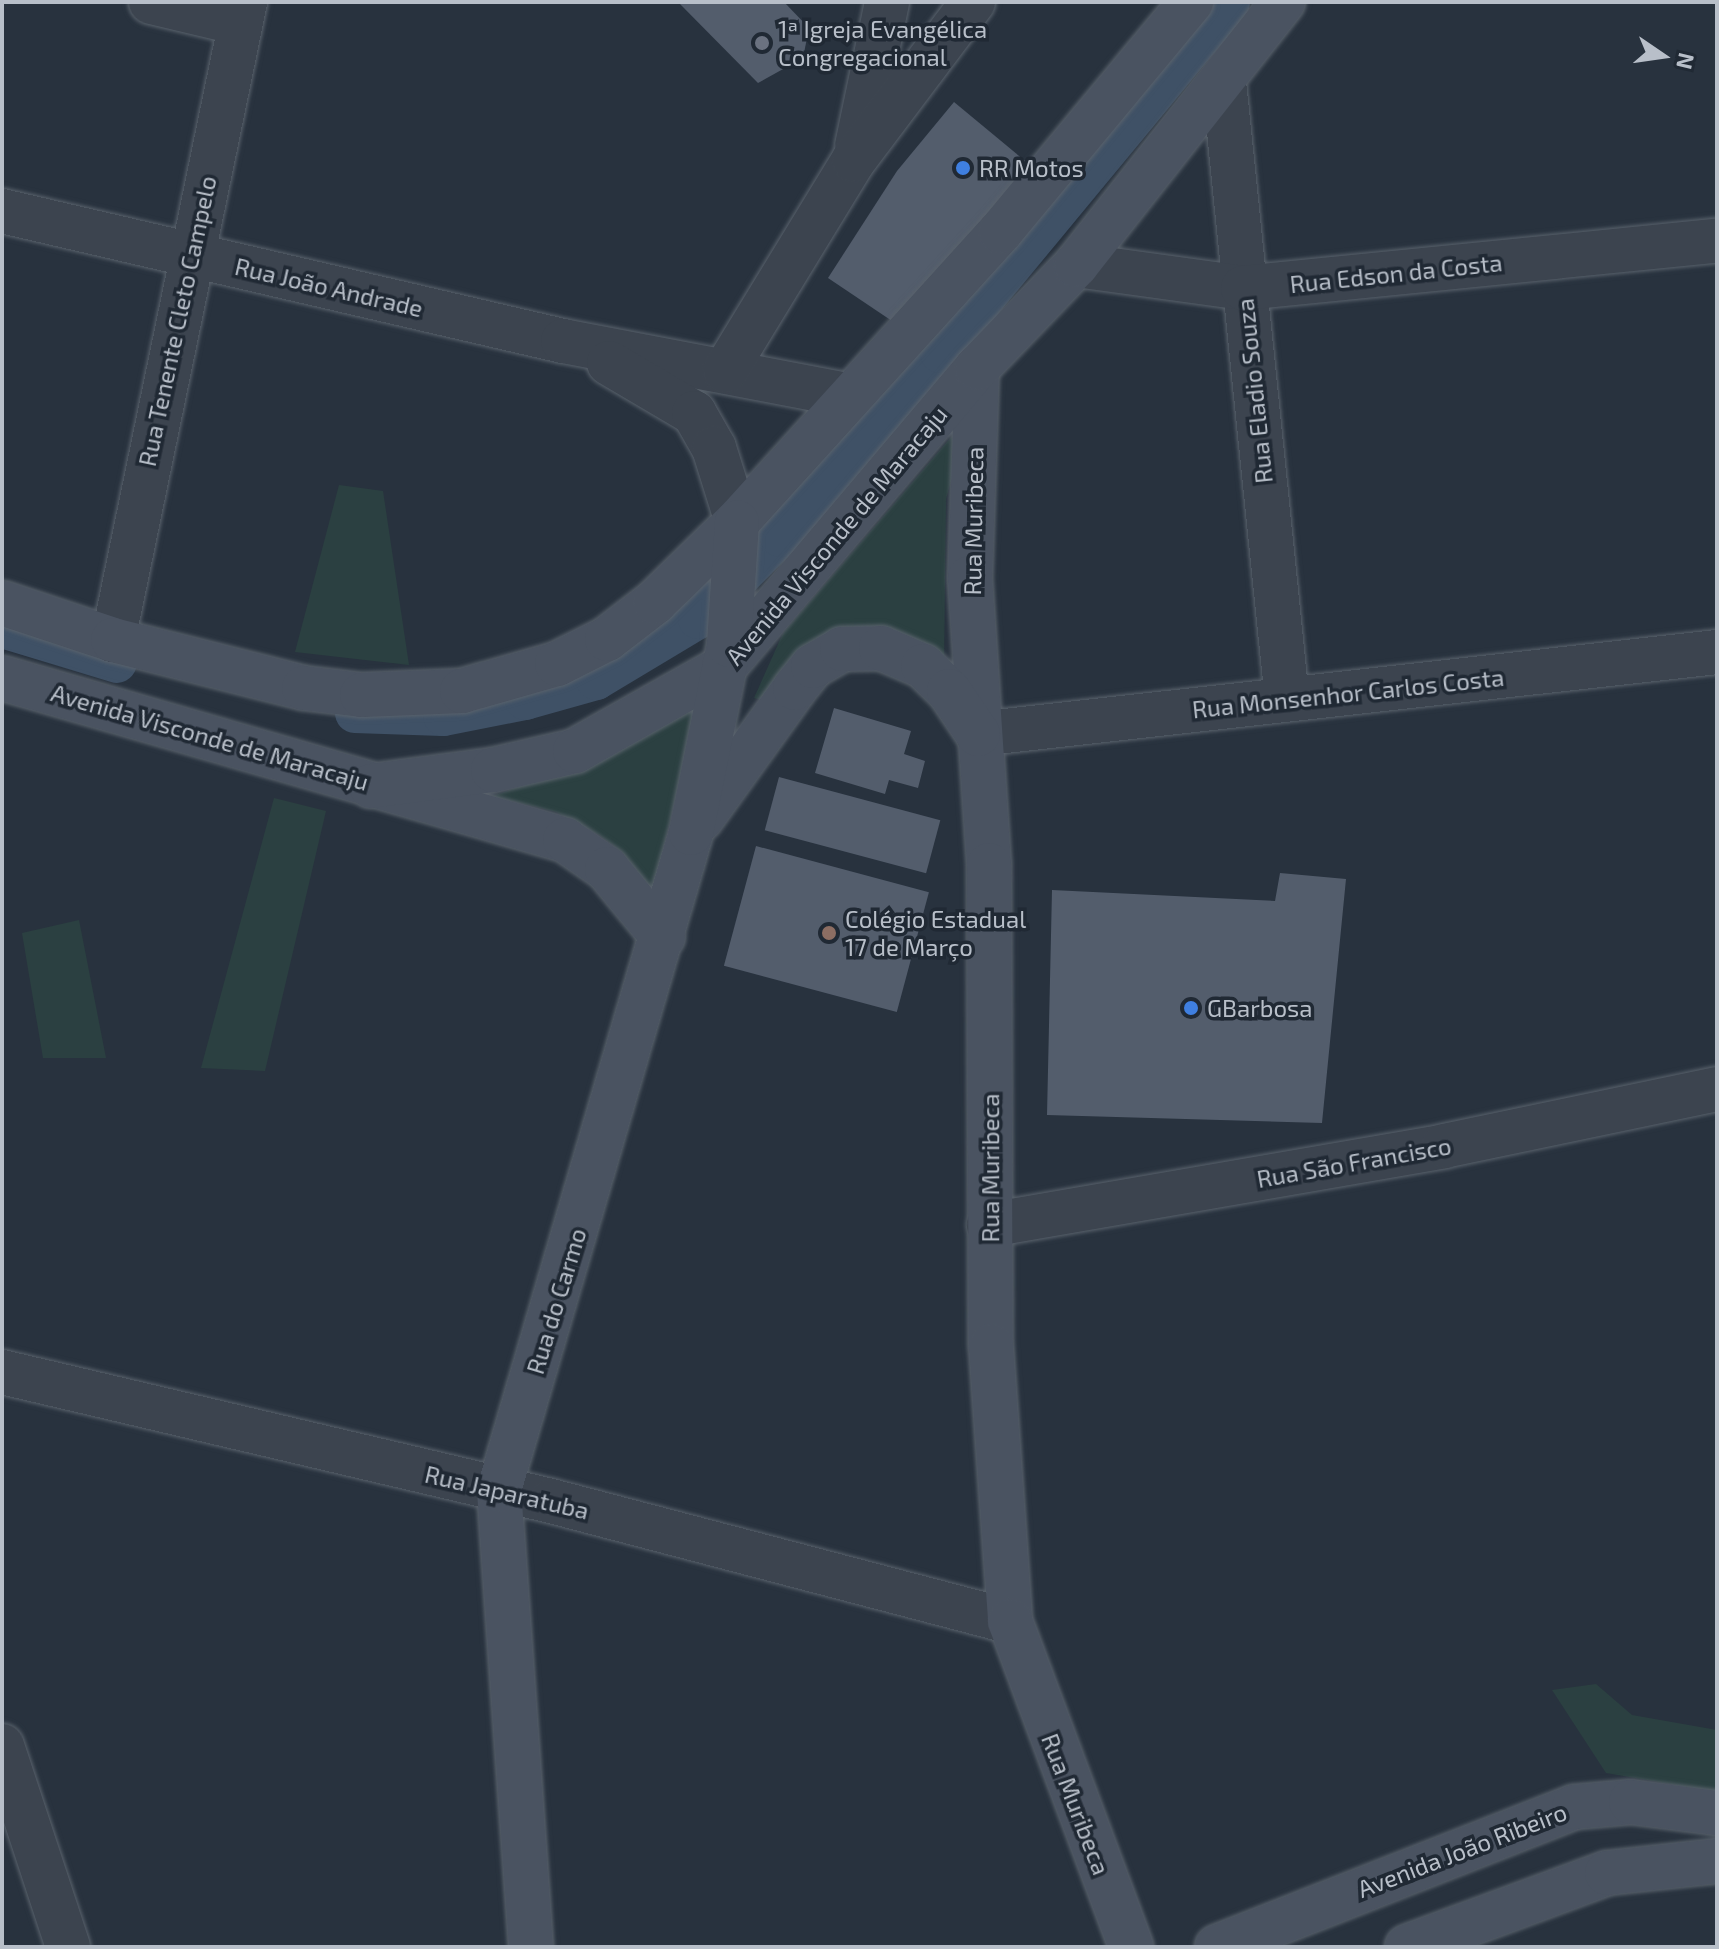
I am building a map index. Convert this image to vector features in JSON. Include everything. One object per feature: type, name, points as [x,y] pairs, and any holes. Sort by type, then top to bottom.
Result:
[{"type":"main road","points":[[2,603],[113,640],[304,688],[362,695],[462,691],[546,668],[607,639],[736,540],[846,395],[1001,231],[1191,2]]},
{"type":"main road","name":"Avenida Visconde de Maracaju","points":[[2,678],[371,786],[493,770],[575,751],[727,656],[977,368],[1076,265],[1224,82],[1283,2]]},
{"type":"main road","name":"Rua Muribeca","points":[[977,368],[970,532],[978,734],[989,865],[989,1225],[1010,1621],[1131,1947]]},
{"type":"main road","name":"Rua do Carmo","points":[[531,1947],[499,1490],[691,833],[727,656],[736,540]]},
{"type":"main road","points":[[691,833],[813,666],[842,649],[881,648],[923,666],[949,691],[978,734]]},
{"type":"main road","points":[[371,786],[565,840],[607,869],[663,937]]},
{"type":"main road","name":"Avenida João Ribeiro","points":[[1217,1947],[1574,1807],[1631,1802],[1717,1813]]},
{"type":"main road","points":[[1407,1947],[1607,1873],[1717,1861]]},
{"type":"street","points":[[151,2],[243,12]]},
{"type":"street","points":[[854,160],[887,2]]},
{"type":"street","points":[[725,371],[854,160],[953,9]]},
{"type":"street","name":"Rua Tenente Cleto Campelo","points":[[113,640],[189,255],[243,12]]},
{"type":"street","name":"Rua Eladio Souza","points":[[1224,82],[1287,699]]},
{"type":"street","name":"Rua João Andrade","points":[[2,211],[563,341],[846,395]]},
{"type":"street","name":"Rua Edson da Costa","points":[[1076,265],[1243,288],[1717,241]]},
{"type":"street","name":"Rua João Andrade","points":[[563,341],[652,384],[694,413],[714,448],[736,540]]},
{"type":"street","name":"Rua Monsenhor Carlos Costa","points":[[978,734],[1717,652]]},
{"type":"street","name":"Rua São Francisco","points":[[989,1225],[1444,1146],[1717,1089]]},
{"type":"street","name":"Rua Japaratuba","points":[[2,1372],[499,1490],[1010,1621]]},
{"type":"street","points":[[2,1746],[68,1947]]},
{"type":"green space","points":[[970,415],[946,499],[944,668],[912,646],[766,701],[754,698],[783,633]]},
{"type":"green space","points":[[339,485],[383,491],[409,665],[295,652]]},
{"type":"green space","points":[[700,700],[651,898],[621,851],[599,835],[556,812],[492,796],[560,773]]},
{"type":"green space","points":[[274,798],[326,811],[265,1071],[201,1068]]},
{"type":"green space","points":[[79,920],[106,1058],[43,1058],[22,933]]},
{"type":"green space","points":[[1596,1684],[1632,1715],[1717,1730],[1717,1792],[1606,1773],[1552,1690]]},
{"type":"building","name":"1ª Igreja Evangélica Congregacional","points":[[678,2],[784,2],[809,28],[803,58],[758,83]]},
{"type":"building","points":[[954,102],[1030,165],[895,323],[828,278],[897,171]]},
{"type":"building","points":[[834,708],[911,731],[904,754],[925,761],[918,788],[889,780],[885,794],[815,773]]},
{"type":"building","points":[[779,777],[940,820],[926,873],[765,830]]},
{"type":"building","points":[[756,846],[929,892],[897,1012],[724,966]]},
{"type":"building","name":"GBarbosa","points":[[1280,873],[1346,879],[1322,1123],[1047,1115],[1052,890],[1275,901]]},
{"type":"waterway","points":[[355,713],[443,716],[525,700],[596,680],[698,619],[780,537],[940,353],[1230,2]]},
{"type":"waterway","points":[[2,628],[117,663]]},
{"type":"place","name":"1ª Igreja Evangélica Congregacional","points":[[762,43]]},
{"type":"place","name":"RR Motos","points":[[963,168]]},
{"type":"place","name":"Colégio Estadual 17 de Março","points":[[829,933]]},
{"type":"place","name":"GBarbosa","points":[[1191,1008]]}]
